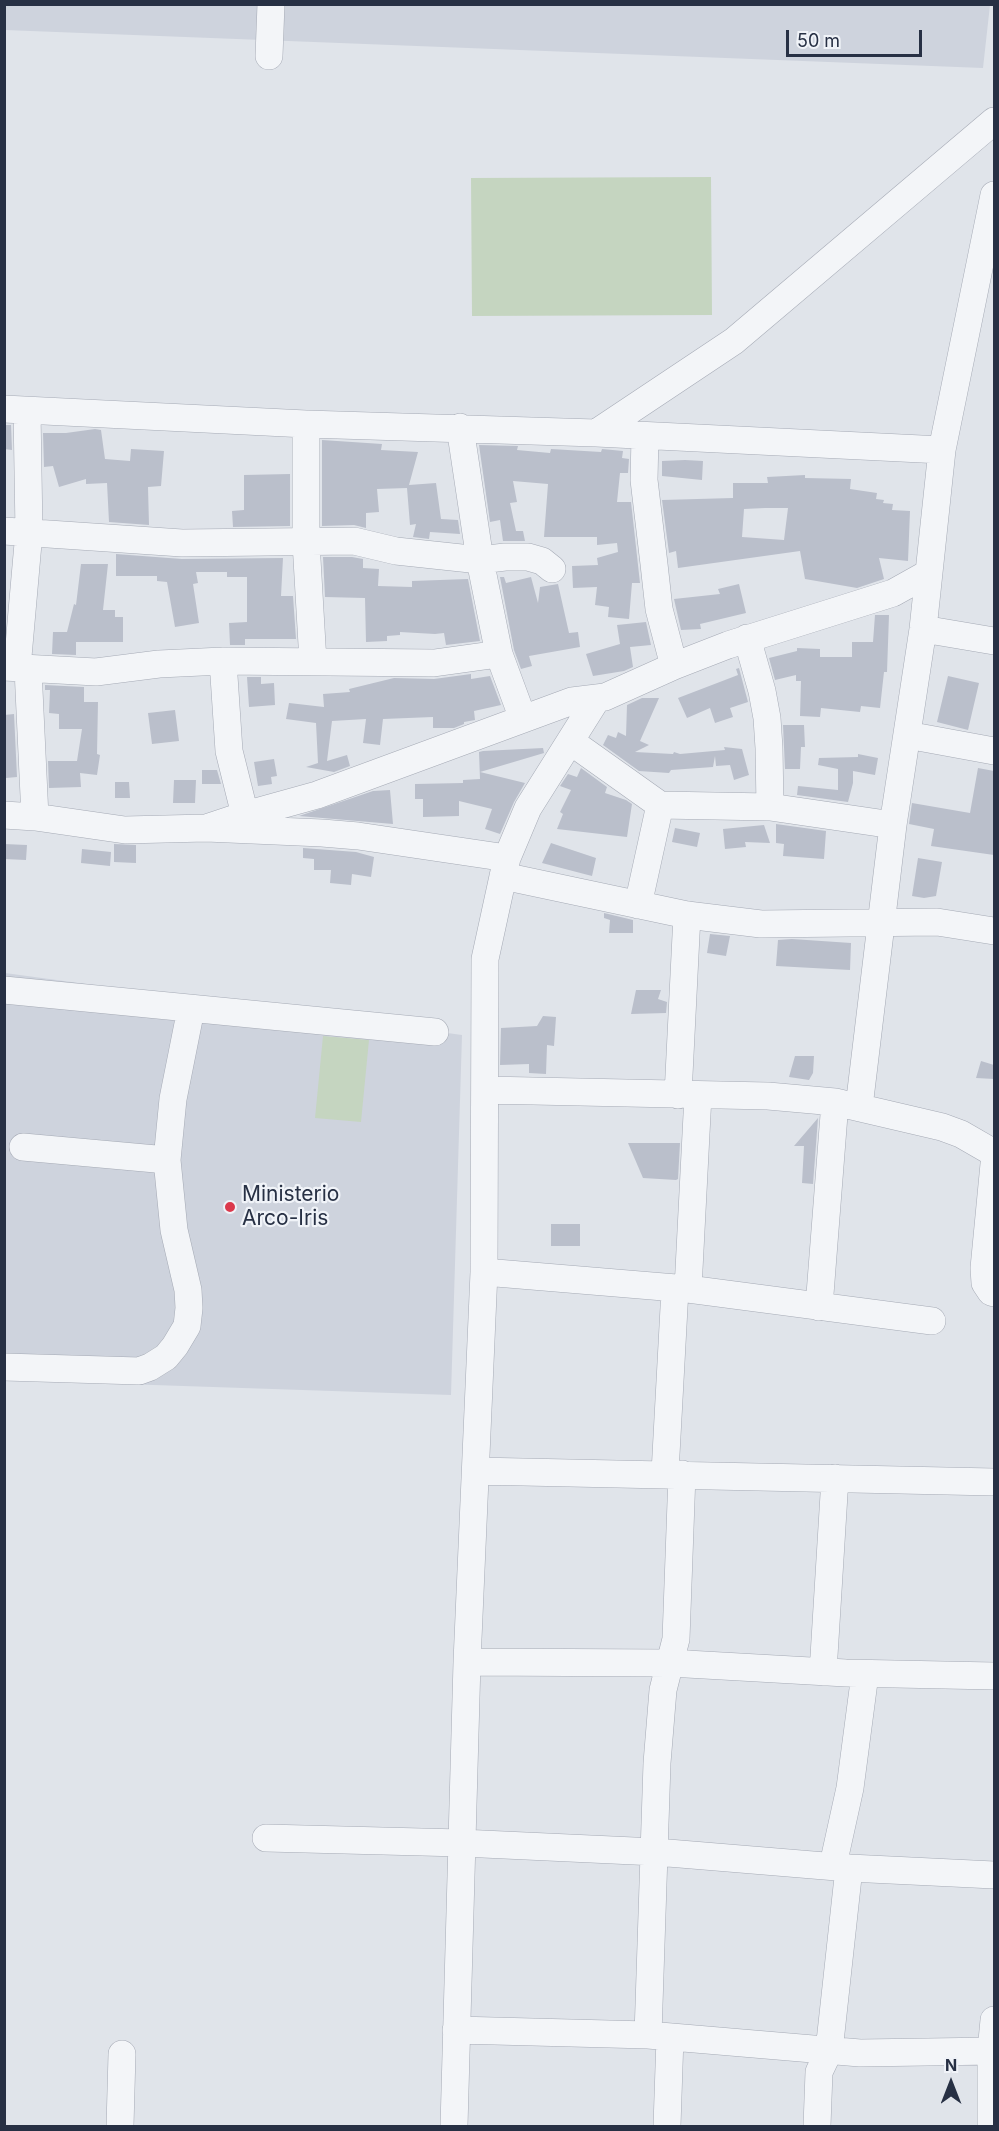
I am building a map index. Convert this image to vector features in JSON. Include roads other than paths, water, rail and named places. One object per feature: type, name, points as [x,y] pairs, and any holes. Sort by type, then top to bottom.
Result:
[{"type":"street","points":[[269,56],[271,4]]},
{"type":"street","points":[[596,433],[734,341],[994,121]]},
{"type":"street","points":[[819,1307],[847,1104],[882,924],[893,825],[923,629],[927,574],[942,450],[994,195]]},
{"type":"street","points":[[35,817],[16,668],[16,410],[306,424],[460,427],[942,450]]},
{"type":"street","points":[[306,424],[306,542],[313,662]]},
{"type":"street","points":[[460,427],[480,560],[499,654],[523,719]]},
{"type":"street","points":[[645,436],[644,480],[659,609],[674,666]]},
{"type":"street","points":[[17,532],[182,543],[354,541],[396,551],[480,560],[528,557],[542,561],[552,569]]},
{"type":"street","points":[[206,828],[317,795],[572,701],[596,700],[674,666],[747,638],[893,593],[927,574]]},
{"type":"street","points":[[923,629],[994,641]]},
{"type":"street","points":[[747,638],[762,691],[766,718],[770,807]]},
{"type":"street","points":[[16,668],[96,672],[159,664],[223,661],[434,663],[499,654]]},
{"type":"street","points":[[223,661],[229,751],[245,815]]},
{"type":"street","points":[[454,2127],[467,1662],[484,1272],[485,959],[505,867],[536,794],[596,700]]},
{"type":"street","points":[[907,735],[994,751]]},
{"type":"street","points":[[570,741],[660,805],[770,807],[893,825]]},
{"type":"street","points":[[638,905],[660,805]]},
{"type":"street","points":[[4,815],[35,817],[125,830],[206,828],[358,836],[505,867],[638,905],[687,915],[774,924],[937,922],[994,931]]},
{"type":"street","points":[[667,2127],[659,2036],[657,1763],[663,1690],[675,1648],[677,1627],[674,1474],[688,1095],[687,915]]},
{"type":"street","points":[[4,990],[435,1032]]},
{"type":"street","points":[[4,1366],[139,1371],[166,1357],[186,1326],[189,1308],[188,1290],[174,1230],[167,1160],[173,1099],[191,1010]]},
{"type":"street","points":[[486,1090],[768,1096],[847,1104],[961,1134],[994,1154]]},
{"type":"street","points":[[23,1147],[167,1160]]},
{"type":"street","points":[[994,1164],[984,1268],[985,1283],[994,1293]]},
{"type":"street","points":[[484,1272],[682,1289],[932,1321]]},
{"type":"street","points":[[476,1471],[994,1482]]},
{"type":"street","points":[[823,1672],[835,1478]]},
{"type":"street","points":[[467,1662],[669,1663],[865,1674],[994,1676]]},
{"type":"street","points":[[817,2127],[819,2072],[829,2050],[841,1866],[865,1674]]},
{"type":"street","points":[[266,1838],[461,1843],[656,1852],[994,1875]]},
{"type":"street","points":[[991,2127],[994,2020]]},
{"type":"street","points":[[456,2030],[659,2036],[860,2053],[993,2051]]},
{"type":"street","points":[[120,2127],[122,2054]]},
{"type":"place","name":"Ministerio Arco-Iris","points":[[230,1207]]}]
